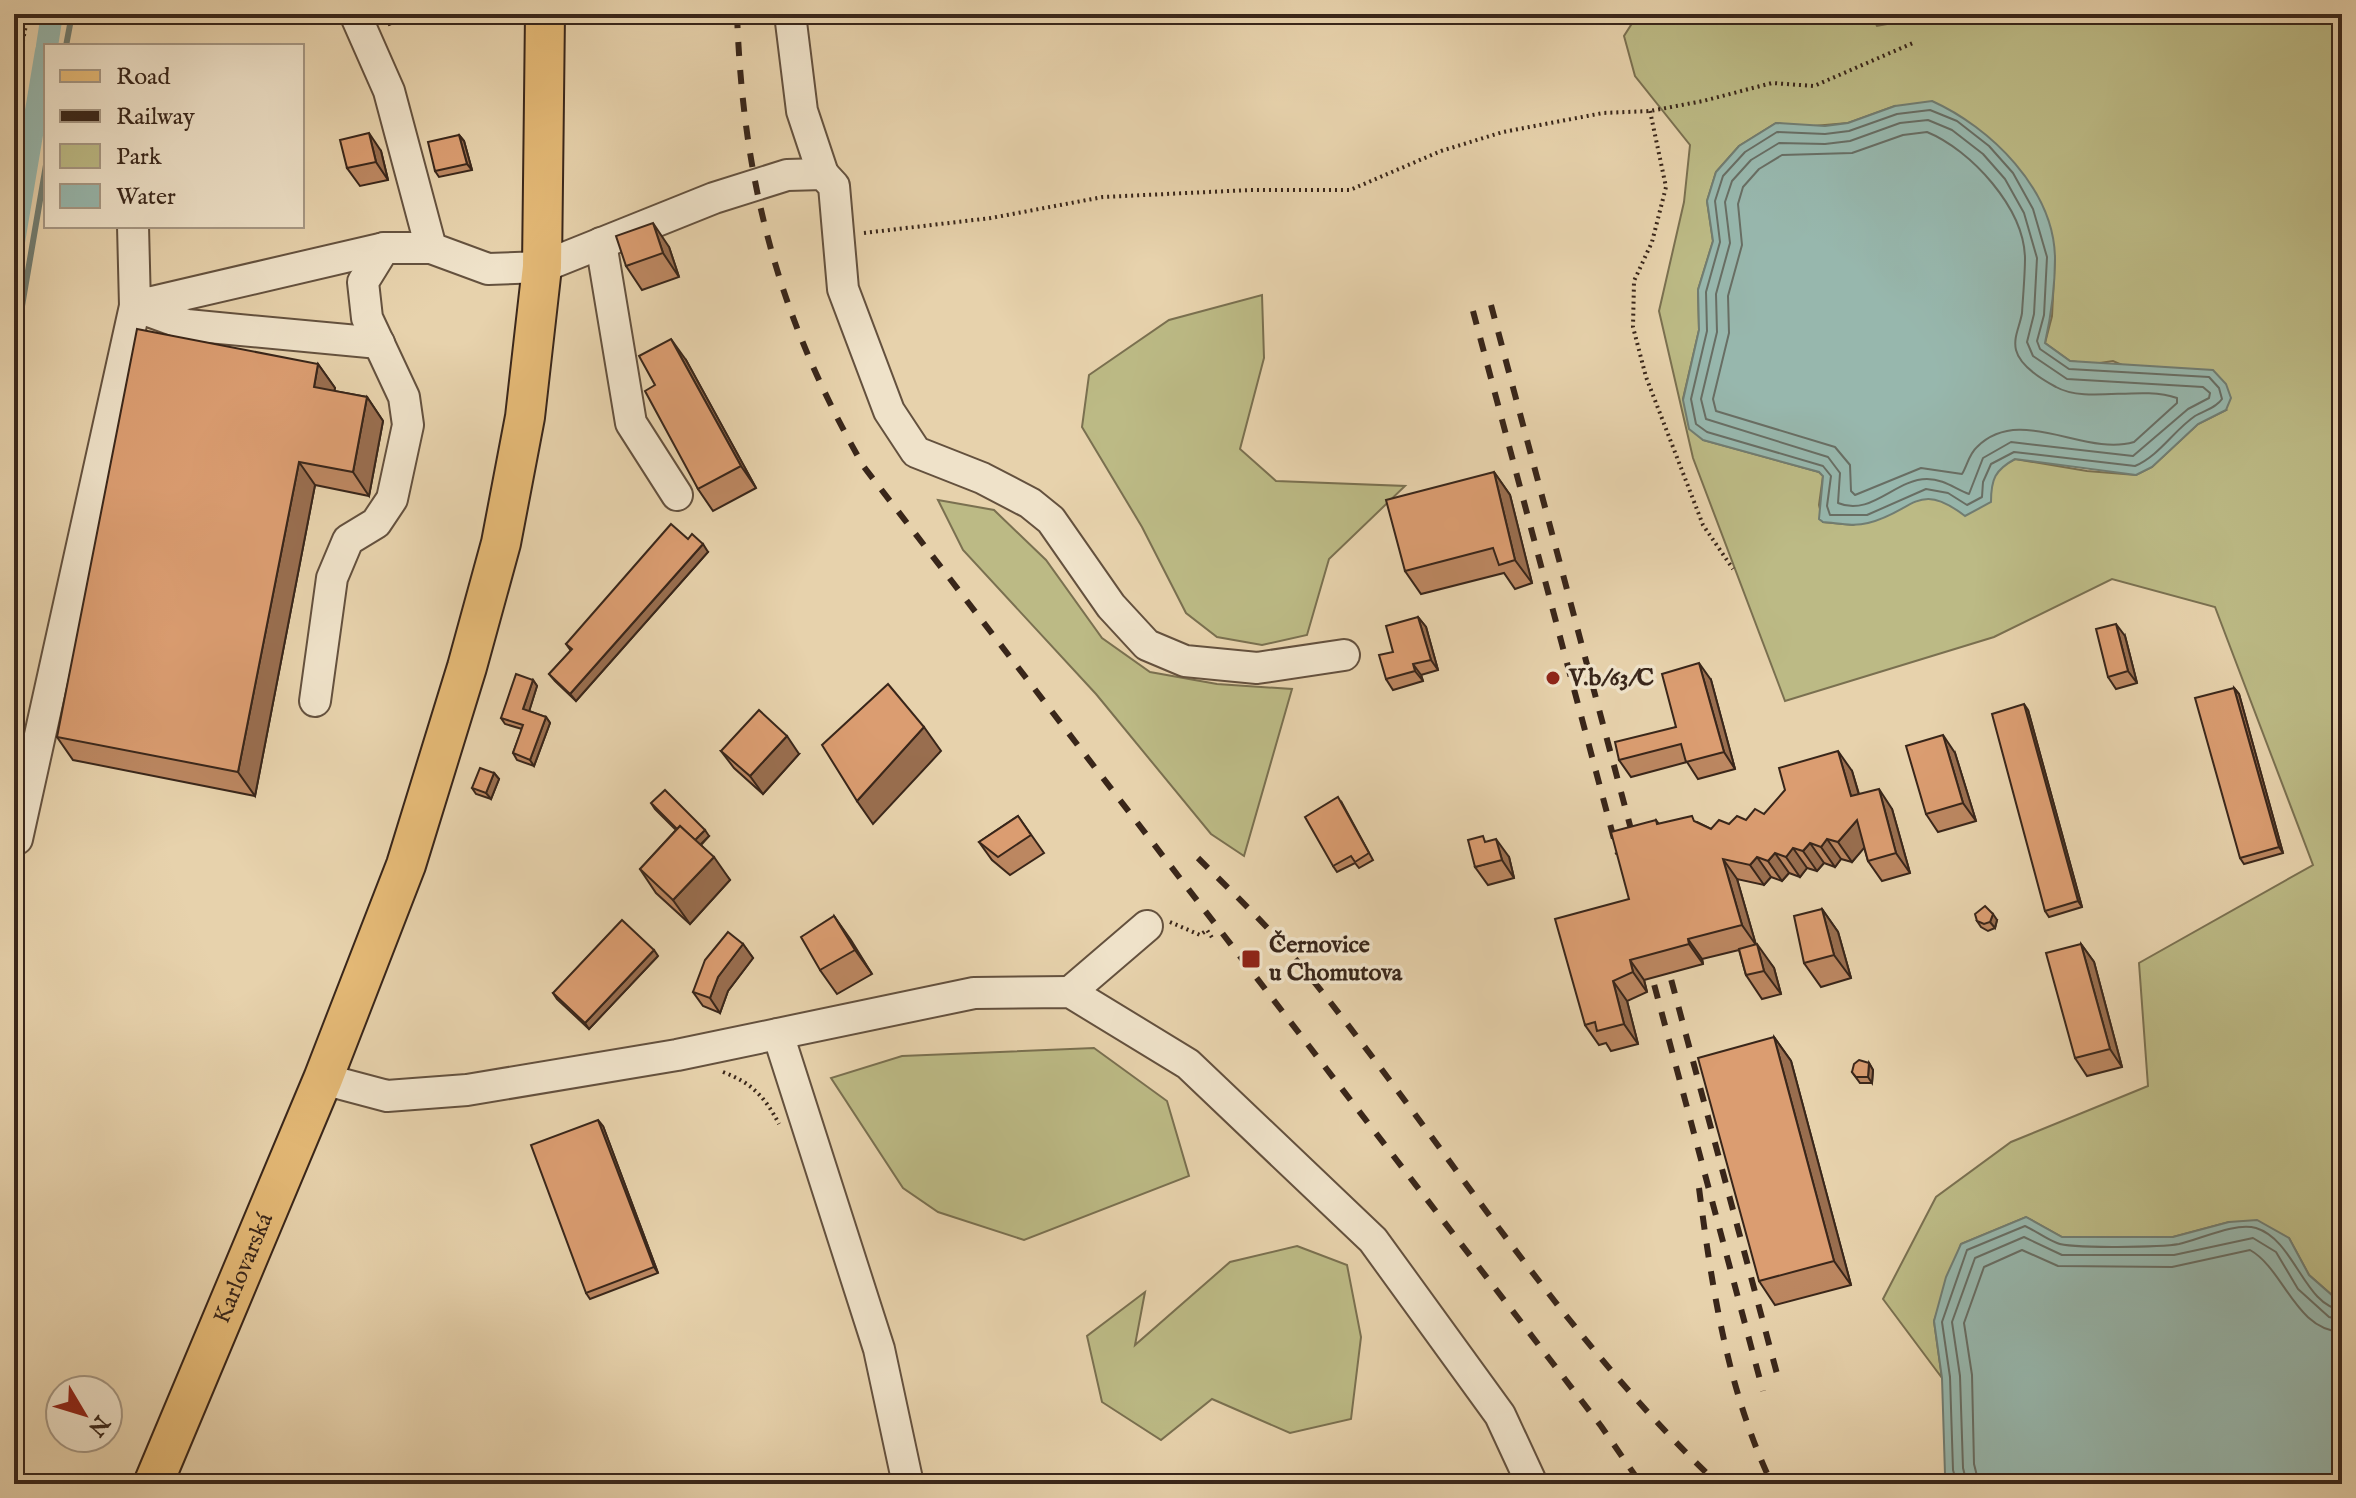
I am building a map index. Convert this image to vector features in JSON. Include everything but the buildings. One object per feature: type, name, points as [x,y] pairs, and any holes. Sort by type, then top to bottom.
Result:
[{"type":"main road","name":"Karlovarská","points":[[159,1470],[323,1079],[406,865],[497,557],[525,417],[542,267],[547,110],[545,14]]},
{"type":"street","points":[[355,14],[389,91],[431,248]]},
{"type":"street","points":[[790,14],[802,111],[823,174],[834,186],[843,289],[889,411],[916,452],[982,478],[1030,503],[1051,520],[1111,606],[1147,645],[1185,661],[1257,668],[1344,655]]},
{"type":"street","points":[[135,306],[384,248],[431,248],[488,269],[542,267],[714,198],[787,175],[823,174]]},
{"type":"street","points":[[17,839],[135,306],[133,228]]},
{"type":"street","points":[[601,243],[631,423],[677,495]]},
{"type":"street","points":[[315,701],[332,578],[348,540],[376,523],[392,499],[408,425],[404,397],[367,318],[363,282],[384,248]]},
{"type":"street","points":[[135,306],[187,325],[379,343]]},
{"type":"street","points":[[1070,992],[1147,926]]},
{"type":"street","points":[[323,1079],[387,1096],[467,1090],[778,1034],[974,993],[1070,992],[1188,1064],[1373,1240],[1500,1415],[1532,1484]]},
{"type":"street","points":[[778,1034],[879,1349],[908,1484]]},
{"type":"path","points":[[14,89],[28,14]]},
{"type":"path","points":[[837,236],[991,218],[1103,197],[1250,190],[1350,190],[1441,151],[1503,132],[1603,113],[1650,111],[1772,83],[1814,86],[1913,43]]},
{"type":"path","points":[[1650,111],[1666,187],[1652,242],[1634,281],[1633,327],[1646,377],[1703,525],[1733,569]]},
{"type":"path","points":[[1147,926],[1173,922],[1200,935],[1207,930],[1213,939]]},
{"type":"path","points":[[717,1070],[742,1079],[765,1098],[783,1133]]},
{"type":"green space","points":[[1638,14],[1871,14],[1877,26],[1941,14],[2342,14],[2342,1304],[2309,1275],[2289,1238],[2229,1222],[2173,1237],[2062,1237],[2026,1217],[1961,1244],[1934,1321],[1942,1378],[1883,1299],[1936,1197],[2011,1142],[2148,1086],[2139,963],[2313,865],[2215,607],[2112,579],[1994,637],[1785,701],[1693,458],[1659,311],[1684,202],[1690,145],[1635,76],[1624,36]],"holes":[[[1895,106],[2055,257],[2052,316],[2045,343],[2070,361],[2093,364],[2113,361],[2226,410],[2198,424],[2152,467],[2136,475],[2087,471],[2015,459],[1998,468],[1991,484],[1945,501],[1926,497],[1853,525],[1823,522],[1819,505],[1823,476],[1819,472],[1703,440],[1683,399],[1699,330],[1698,290],[1713,241],[1707,201],[1716,172],[1739,146],[1776,123],[1802,127],[1848,123]]]},
{"type":"green space","points":[[1262,295],[1264,358],[1240,449],[1276,481],[1405,486],[1329,559],[1307,635],[1262,645],[1217,637],[1186,613],[1142,527],[1082,427],[1089,375],[1169,320]]},
{"type":"green space","points":[[938,500],[994,510],[1046,560],[1102,638],[1150,672],[1217,684],[1292,689],[1244,856],[1211,834],[1096,694],[963,550]]},
{"type":"green space","points":[[1094,1048],[1167,1101],[1189,1176],[1024,1240],[938,1212],[903,1188],[831,1078],[902,1056]]},
{"type":"green space","points":[[1297,1246],[1347,1265],[1361,1337],[1351,1419],[1290,1433],[1212,1399],[1161,1440],[1102,1402],[1087,1336],[1145,1292],[1135,1345],[1230,1262]]},
{"type":"water","points":[[1932,101],[1954,112],[1996,144],[2015,163],[2044,208],[2052,233],[2055,258],[2045,343],[2070,361],[2213,370],[2226,384],[2231,398],[2226,410],[2198,424],[2152,467],[2136,475],[2015,459],[1996,476],[1991,502],[1965,516],[1949,505],[1925,499],[1868,523],[1823,522],[1819,519],[1823,476],[1819,472],[1703,440],[1689,429],[1683,400],[1699,330],[1698,290],[1713,241],[1707,201],[1716,172],[1739,146],[1776,123],[1825,126],[1848,123],[1895,106]]},
{"type":"water","points":[[2026,1217],[2062,1237],[2173,1237],[2229,1222],[2257,1220],[2289,1238],[2309,1275],[2342,1304],[2342,1484],[1951,1484],[1945,1474],[1942,1378],[1934,1321],[1946,1277],[1961,1244]]},
{"type":"waterway","points":[[47,44],[52,14]]},
{"type":"waterway","points":[[66,44],[72,14]]},
{"type":"waterway","points":[[14,242],[44,63]]},
{"type":"waterway","points":[[14,353],[44,177]]},
{"type":"railway","points":[[737,14],[747,136],[771,249],[809,358],[864,467],[1601,1426],[1641,1484]]},
{"type":"railway","points":[[1491,305],[1636,848]]},
{"type":"railway","points":[[1473,311],[1618,854]]},
{"type":"railway","points":[[1198,858],[1303,968],[1553,1299],[1660,1425],[1718,1484]]},
{"type":"railway","points":[[1664,953],[1780,1385]]},
{"type":"railway","points":[[1647,958],[1763,1391]]},
{"type":"railway","points":[[1699,1188],[1716,1302],[1733,1377],[1772,1484]]},
{"type":"place","name":"V.b/63/C","points":[[1553,678]]},
{"type":"place","name":"Černovice u Chomutova","points":[[1251,959]]}]
